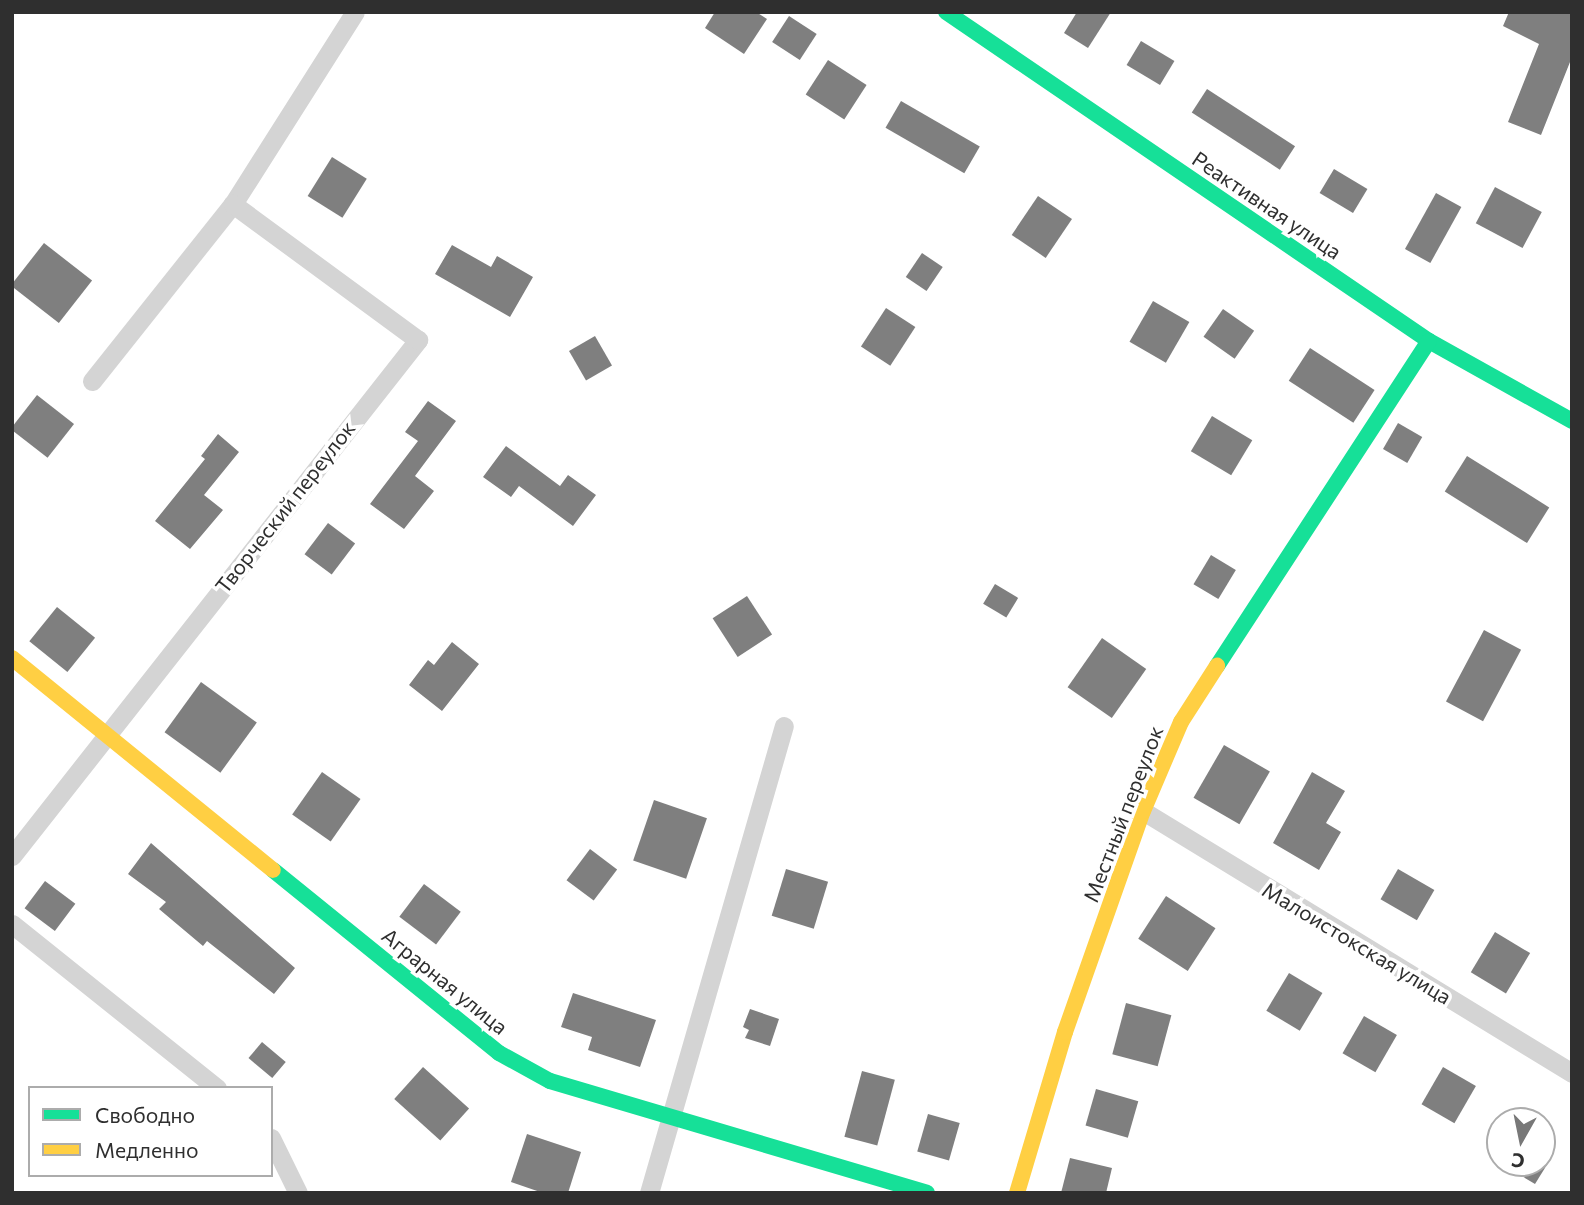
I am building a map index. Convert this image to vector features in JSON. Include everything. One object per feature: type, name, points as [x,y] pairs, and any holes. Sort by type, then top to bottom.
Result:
[{"type":"street","points":[[92,381],[233,204],[355,12]]},
{"type":"street","name":"Реактивная улица","points":[[946,12],[1429,341],[1572,421]]},
{"type":"street","name":"Творческий переулок","points":[[12,856],[106,733],[418,340],[233,204]]},
{"type":"street","name":"Местный переулок","points":[[1017,1193],[1065,1032],[1143,810],[1181,722],[1429,341]]},
{"type":"street","name":"Аграрная улица","points":[[12,658],[499,1053],[550,1081],[927,1193]]},
{"type":"street","points":[[649,1193],[784,726]]},
{"type":"street","name":"Малоистокская улица","points":[[1143,810],[1572,1073]]},
{"type":"street","points":[[12,924],[214,1086]]},
{"type":"street","points":[[273,1142],[298,1193]]},
{"type":"building","points":[[715,12],[756,12],[767,19],[744,54],[705,28]]},
{"type":"building","points":[[1077,12],[1111,12],[1088,48],[1064,33]]},
{"type":"building","points":[[1509,12],[1572,12],[1572,57],[1541,135],[1508,122],[1539,44],[1503,26]]},
{"type":"building","points":[[789,16],[817,34],[800,60],[772,42]]},
{"type":"building","points":[[1141,41],[1174,61],[1160,85],[1127,65]]},
{"type":"building","points":[[828,60],[867,85],[844,119],[806,94]]},
{"type":"building","points":[[1207,89],[1295,146],[1280,170],[1192,112]]},
{"type":"building","points":[[901,101],[980,146],[964,173],[886,128]]},
{"type":"building","points":[[332,157],[367,179],[342,218],[308,196]]},
{"type":"building","points":[[1334,169],[1367,189],[1353,213],[1320,193]]},
{"type":"building","points":[[1495,187],[1542,212],[1523,248],[1476,223]]},
{"type":"building","points":[[1436,193],[1461,207],[1430,263],[1405,249]]},
{"type":"building","points":[[1038,196],[1072,219],[1046,258],[1012,235]]},
{"type":"building","points":[[44,243],[92,281],[59,323],[12,287]]},
{"type":"building","points":[[452,245],[491,267],[497,256],[533,277],[510,317],[435,274]]},
{"type":"building","points":[[922,253],[943,267],[927,291],[906,277]]},
{"type":"building","points":[[1153,301],[1189,322],[1166,363],[1130,342]]},
{"type":"building","points":[[886,308],[915,327],[890,366],[861,347]]},
{"type":"building","points":[[1223,309],[1254,331],[1235,359],[1203,337]]},
{"type":"building","points":[[595,336],[612,365],[586,380],[569,351]]},
{"type":"building","points":[[1310,348],[1375,390],[1353,423],[1289,381]]},
{"type":"building","points":[[37,395],[74,424],[48,458],[12,430]]},
{"type":"building","points":[[428,401],[456,421],[415,476],[434,491],[404,529],[370,504],[418,441],[405,432]]},
{"type":"building","points":[[1212,416],[1252,440],[1231,475],[1191,451]]},
{"type":"building","points":[[1398,423],[1422,437],[1407,463],[1383,449]]},
{"type":"building","points":[[218,434],[239,452],[204,495],[223,510],[190,549],[155,521],[205,459],[201,456]]},
{"type":"building","points":[[506,446],[560,486],[568,475],[596,495],[573,526],[519,486],[511,497],[483,477]]},
{"type":"building","points":[[1467,456],[1549,507],[1527,543],[1445,492]]},
{"type":"building","points":[[328,523],[355,543],[332,575],[305,554]]},
{"type":"building","points":[[1211,555],[1236,570],[1218,599],[1193,584]]},
{"type":"building","points":[[995,584],[1018,598],[1006,618],[983,604]]},
{"type":"building","points":[[747,596],[772,635],[738,657],[713,618]]},
{"type":"building","points":[[57,607],[95,638],[67,672],[29,641]]},
{"type":"building","points":[[1484,630],[1521,650],[1483,721],[1446,702]]},
{"type":"building","points":[[1102,638],[1146,669],[1112,718],[1068,687]]},
{"type":"building","points":[[452,642],[479,664],[442,711],[409,685],[428,660],[434,665]]},
{"type":"building","points":[[201,682],[257,723],[220,773],[165,732]]},
{"type":"building","points":[[1224,745],[1270,772],[1239,824],[1194,798]]},
{"type":"building","points":[[322,772],[361,799],[331,842],[292,815]]},
{"type":"building","points":[[1312,772],[1345,791],[1326,823],[1341,832],[1319,870],[1273,843]]},
{"type":"building","points":[[654,800],[707,818],[686,879],[633,861]]},
{"type":"building","points":[[151,843],[295,968],[274,994],[207,941],[203,946],[159,909],[166,902],[128,874]]},
{"type":"building","points":[[590,849],[617,869],[594,901],[567,880]]},
{"type":"building","points":[[786,869],[828,882],[814,929],[772,916]]},
{"type":"building","points":[[1398,869],[1434,890],[1417,920],[1380,899]]},
{"type":"building","points":[[45,881],[75,904],[55,931],[25,908]]},
{"type":"building","points":[[424,884],[461,912],[436,944],[399,917]]},
{"type":"building","points":[[1166,896],[1215,928],[1188,971],[1138,939]]},
{"type":"building","points":[[1495,932],[1530,953],[1506,993],[1471,972]]},
{"type":"building","points":[[1289,973],[1322,993],[1300,1031],[1266,1011]]},
{"type":"building","points":[[573,993],[656,1020],[640,1067],[588,1050],[592,1037],[561,1027]]},
{"type":"building","points":[[1126,1003],[1171,1015],[1158,1066],[1112,1054]]},
{"type":"building","points":[[750,1009],[779,1019],[770,1046],[745,1038],[749,1030],[743,1027]]},
{"type":"building","points":[[1364,1016],[1397,1035],[1375,1072],[1342,1053]]},
{"type":"building","points":[[262,1042],[286,1062],[272,1078],[249,1058]]},
{"type":"building","points":[[423,1067],[469,1108],[440,1140],[394,1099]]},
{"type":"building","points":[[1443,1067],[1476,1086],[1454,1123],[1422,1104]]},
{"type":"building","points":[[862,1071],[895,1080],[877,1145],[844,1137]]},
{"type":"building","points":[[1096,1089],[1138,1101],[1128,1138],[1086,1126]]},
{"type":"building","points":[[928,1114],[960,1123],[949,1161],[917,1151]]},
{"type":"building","points":[[527,1134],[581,1152],[568,1193],[543,1193],[511,1182]]},
{"type":"building","points":[[1070,1158],[1112,1168],[1106,1193],[1061,1193]]},
{"type":"building","points":[[1523,1177],[1539,1177],[1535,1184]]},
{"type":"traffic: fast","points":[[946,12],[1429,341],[1572,421]]},
{"type":"traffic: fast","points":[[1217,666],[1429,341]]},
{"type":"traffic: fast","points":[[273,870],[499,1053],[550,1081],[927,1193]]},
{"type":"traffic: slow","points":[[12,658],[273,870]]},
{"type":"traffic: slow","points":[[1017,1193],[1065,1032],[1143,811],[1181,722],[1217,666]]}]
